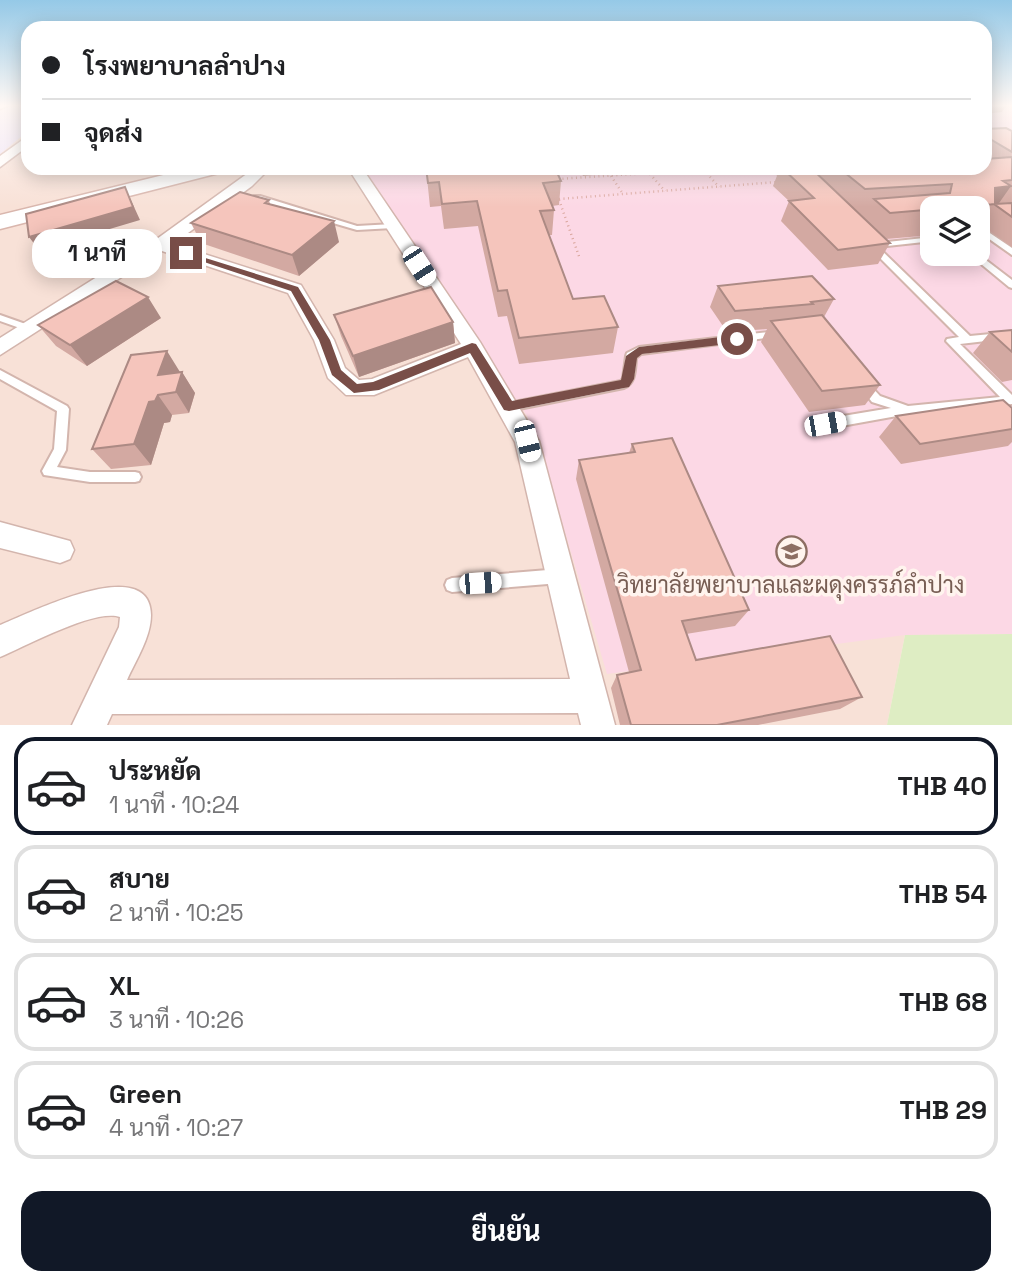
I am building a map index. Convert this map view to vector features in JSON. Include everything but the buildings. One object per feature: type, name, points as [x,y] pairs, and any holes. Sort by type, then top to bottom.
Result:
[{"type":"street","points":[[0,163],[21,146]]},
{"type":"street","points":[[11,154],[21,152]]},
{"type":"street","points":[[0,222],[188,175]]},
{"type":"street","points":[[0,348],[160,245],[256,175]]},
{"type":"street","points":[[0,641],[90,607],[118,600],[129,604],[136,612],[134,629],[94,711],[594,710],[527,441],[472,347],[360,175]]},
{"type":"street","points":[[160,245],[295,289],[324,340],[336,372],[354,388],[374,387],[472,347]]},
{"type":"street","points":[[0,535],[60,550]]},
{"type":"lane","points":[[254,197],[357,228],[393,226]]},
{"type":"lane","points":[[864,238],[968,340]]},
{"type":"lane","points":[[990,238],[1012,251]]},
{"type":"lane","points":[[872,246],[920,240]]},
{"type":"lane","points":[[988,266],[1012,285]]},
{"type":"lane","points":[[0,318],[31,329]]},
{"type":"lane","points":[[509,407],[624,384],[628,379],[631,356],[639,351],[784,333]]},
{"type":"lane","points":[[1011,400],[951,341],[1012,335]]},
{"type":"lane","points":[[852,371],[876,399],[908,410]]},
{"type":"lane","points":[[0,374],[63,409],[60,450],[48,471],[90,477],[135,477]]},
{"type":"lane","points":[[825,424],[908,410],[1011,400]]},
{"type":"lane","points":[[453,585],[560,576]]},
{"type":"path","points":[[552,180],[624,175]]},
{"type":"path","points":[[652,175],[664,191]]},
{"type":"path","points":[[709,175],[719,187]]},
{"type":"path","points":[[559,199],[785,182],[778,175]]},
{"type":"path","points":[[611,176],[623,194]]},
{"type":"path","points":[[556,189],[580,259]]},
{"type":"shaded area","points":[[0,140],[21,140],[21,175],[992,175],[992,140],[1012,140],[1012,634],[905,635],[887,725],[0,725]]},
{"type":"shaded area","points":[[0,140],[17,140],[0,154]]},
{"type":"shaded area","points":[[992,140],[1012,140],[1012,634],[905,635],[607,674],[546,468],[527,416],[364,175],[992,175]]},
{"type":"green space","points":[[1012,634],[1012,725],[887,725],[905,635]]},
{"type":"place","name":"วิทยาลัยพยาบาลและผดุงครรภ์ลําปาง","points":[[791,551]]},
{"type":"route","points":[[186,253],[295,289],[324,340],[336,372],[354,388],[364,390],[472,347],[509,407],[624,384],[628,379],[631,356],[639,351],[737,339]]}]
